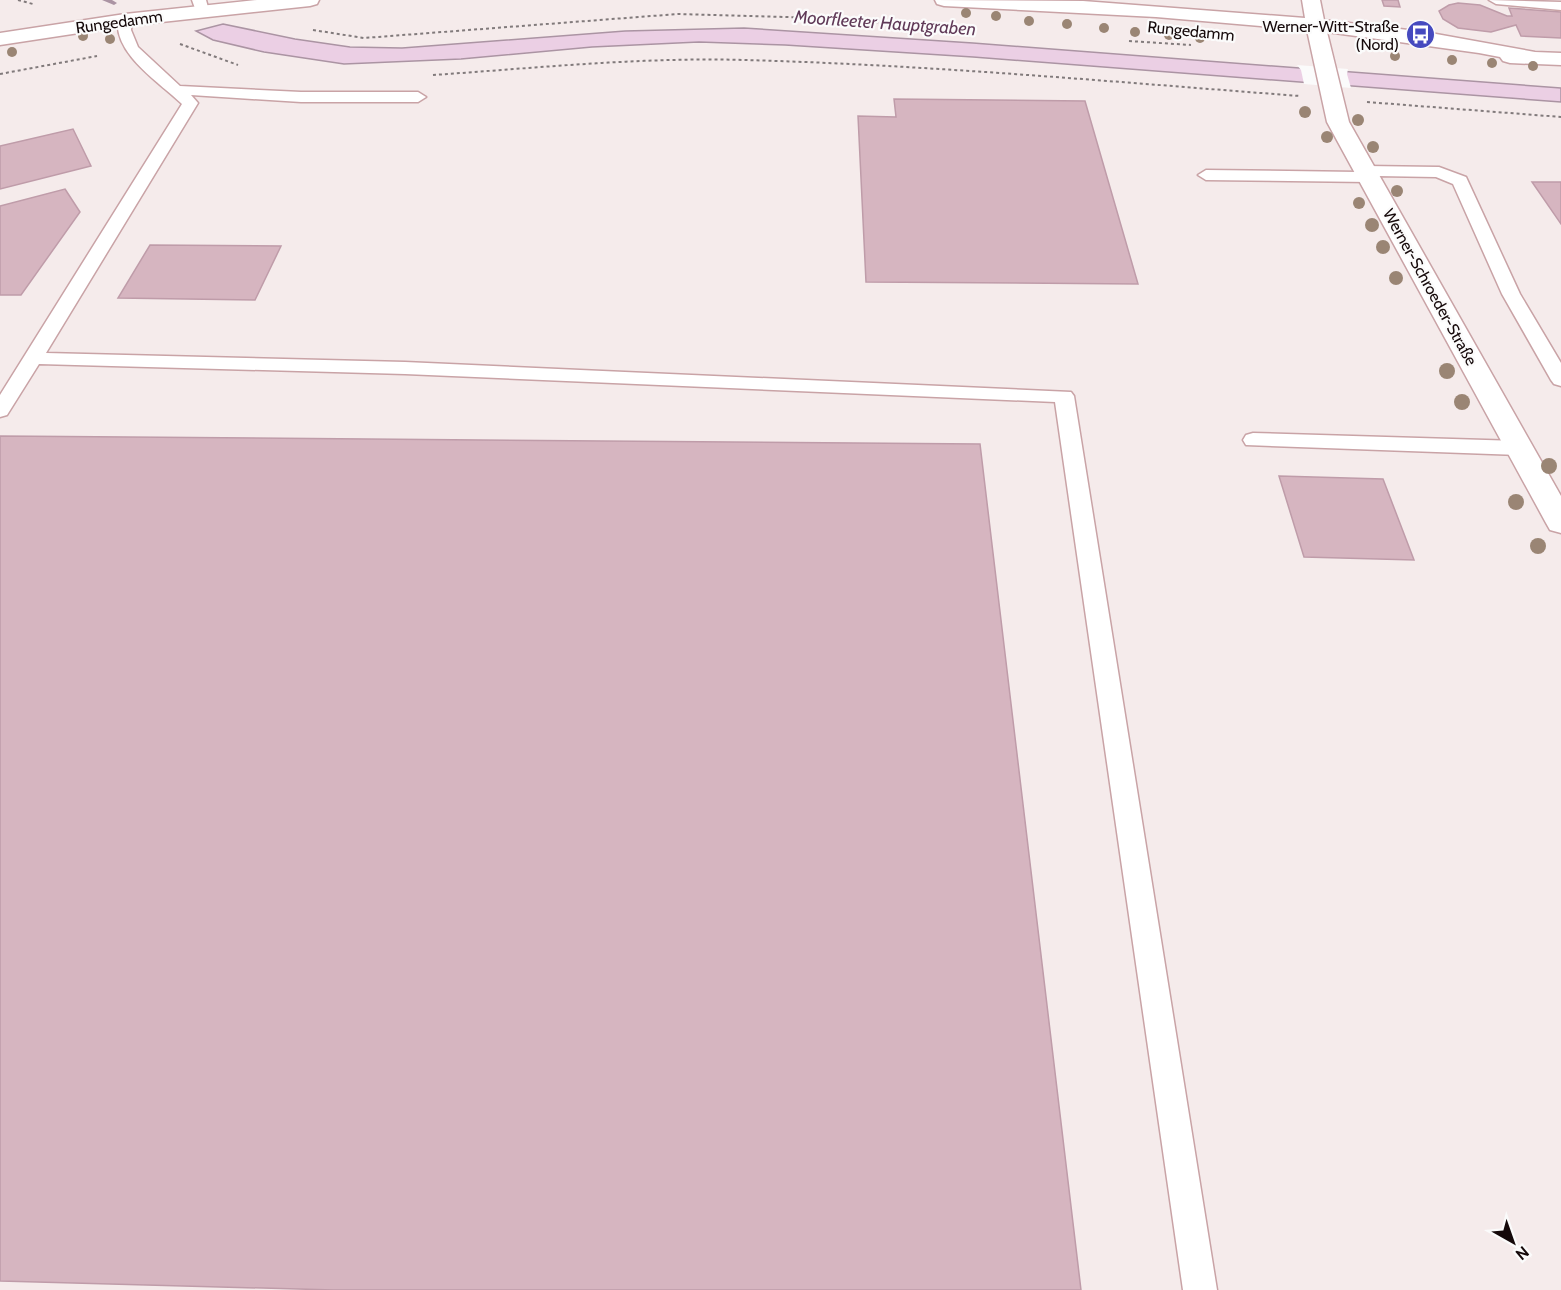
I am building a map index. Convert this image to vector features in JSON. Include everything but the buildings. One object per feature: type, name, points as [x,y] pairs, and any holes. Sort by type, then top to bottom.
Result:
[{"type":"street","name":"Rungedamm","points":[[0,39],[155,17],[201,5],[310,0]]},
{"type":"street","name":"Rungedamm","points":[[944,0],[996,2],[1138,25],[1318,35],[1480,57],[1561,59]]},
{"type":"street","name":"Werner-Schroeder-Straße","points":[[1311,0],[1318,35],[1321,84],[1338,122],[1561,523]]},
{"type":"lane","points":[[1496,0],[1561,6]]},
{"type":"lane","points":[[0,411],[190,103],[131,49],[124,30],[125,20]]},
{"type":"lane","points":[[177,90],[301,97],[418,97]]},
{"type":"lane","points":[[1206,175],[1439,172],[1460,181],[1511,294],[1561,380]]},
{"type":"lane","points":[[33,358],[405,368],[1064,396],[1200,1290]]},
{"type":"lane","points":[[1253,440],[1519,448]]},
{"type":"path","points":[[313,30],[364,38],[678,14],[821,18],[940,27]]},
{"type":"path","points":[[155,17],[173,40],[239,65]]},
{"type":"path","points":[[1119,40],[1191,45]]},
{"type":"path","points":[[0,74],[131,49]]},
{"type":"path","points":[[431,75],[610,63],[743,60],[1321,84]]},
{"type":"path","points":[[1366,101],[1561,117]]},
{"type":"shaded area","points":[[0,0],[1561,0],[1561,1290],[0,1290]]},
{"type":"shaded area","points":[[223,24],[295,39],[350,47],[402,48],[625,31],[744,28],[973,43],[1561,88],[1561,102],[973,57],[699,42],[592,47],[461,59],[344,64],[264,52],[213,40],[196,31]]},
{"type":"pier","points":[[1297,65],[1348,69],[1351,88],[1304,84],[1301,70]]},
{"type":"waterway","name":"Moorfleeter Hauptgraben","points":[[105,0],[114,3]]},
{"type":"place","name":"Werner-Witt-Straße (Nord)","points":[[1420,35]]}]
